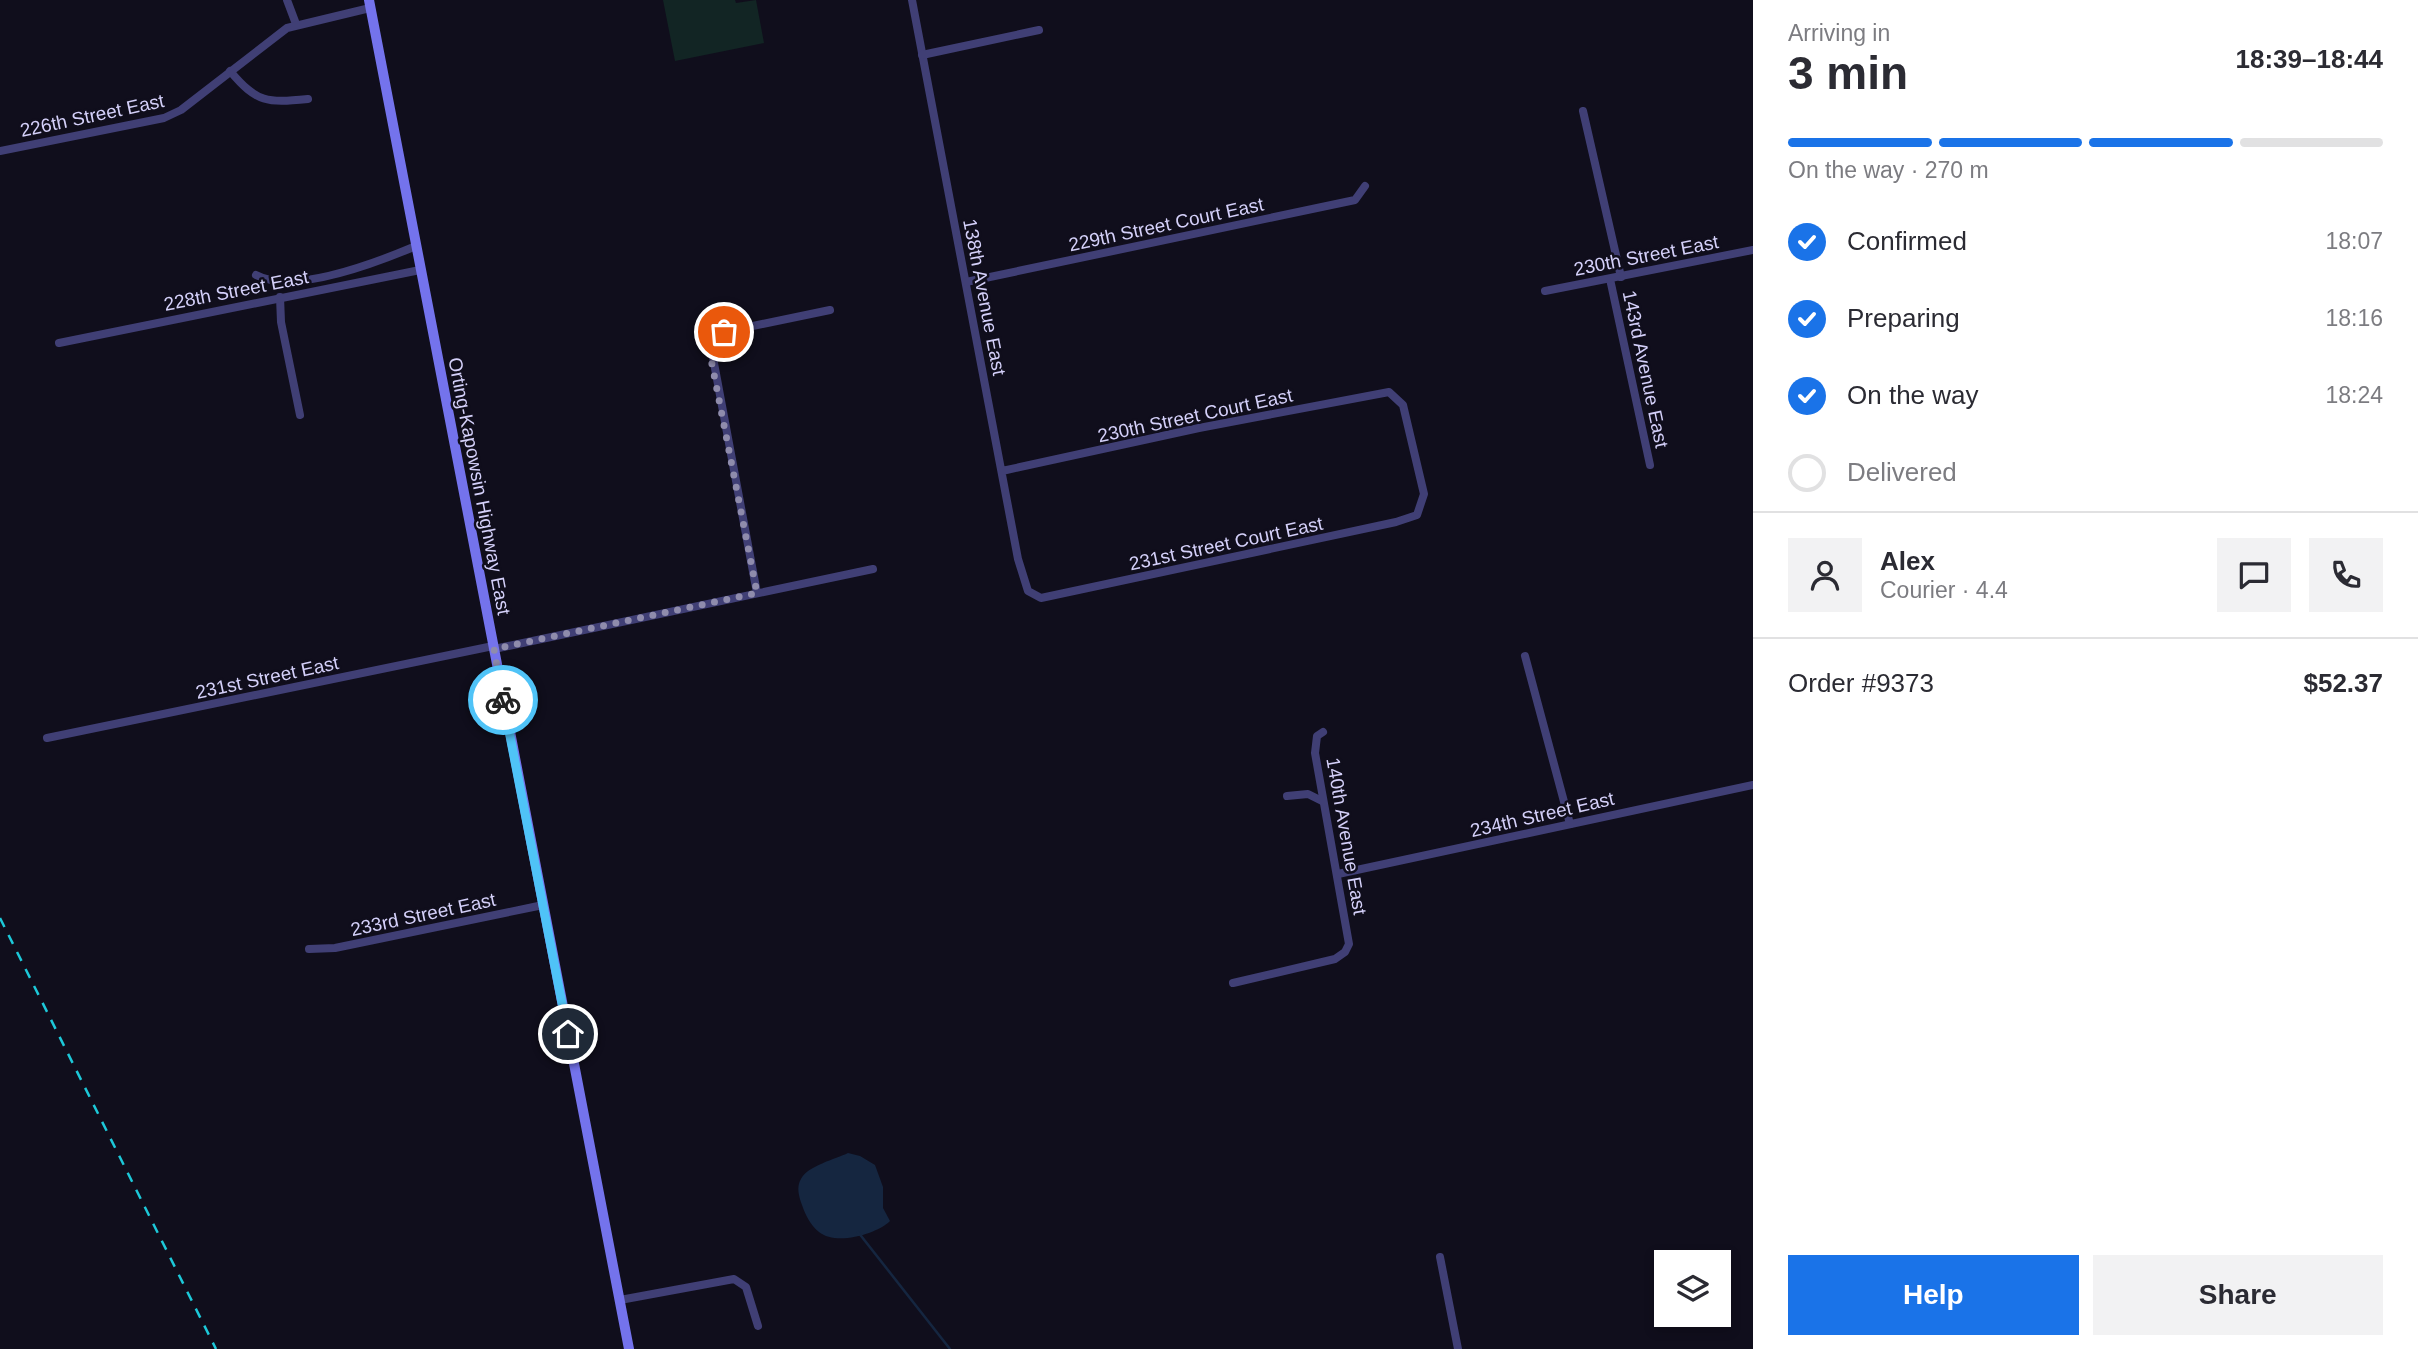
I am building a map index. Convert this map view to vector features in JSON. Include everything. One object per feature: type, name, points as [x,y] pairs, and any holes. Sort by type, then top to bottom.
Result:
[{"type":"main road","name":"Orting-Kapowsin Highway East","points":[[369,4],[629,1349]]},
{"type":"street","points":[[287,0],[296,24]]},
{"type":"street","name":"138th Avenue East","points":[[912,0],[1022,578],[1034,596]]},
{"type":"street","name":"226th Street East","points":[[0,151],[164,118],[181,110],[278,33],[296,24],[369,4]]},
{"type":"street","points":[[922,55],[1039,30]]},
{"type":"street","points":[[230,71],[256,98],[275,102],[308,99]]},
{"type":"street","name":"143rd Avenue East","points":[[1583,111],[1621,277]]},
{"type":"street","name":"229th Street Court East","points":[[966,282],[1355,200],[1366,186]]},
{"type":"street","points":[[256,275],[274,282],[309,278],[365,265],[416,246]]},
{"type":"street","name":"230th Street East","points":[[1545,291],[1753,250]]},
{"type":"street","name":"228th Street East","points":[[59,343],[420,270]]},
{"type":"street","name":"143rd Avenue East","points":[[1610,279],[1650,465]]},
{"type":"street","points":[[280,298],[281,322],[300,415]]},
{"type":"street","points":[[757,593],[710,354],[712,343],[724,332],[830,310]]},
{"type":"street","name":"230th Street Court East","points":[[1002,471],[1276,412],[1384,392],[1394,394],[1404,405],[1424,494],[1420,509]]},
{"type":"street","name":"231st Street Court East","points":[[1034,596],[1041,598],[1396,522],[1411,518],[1420,509]]},
{"type":"street","name":"231st Street East","points":[[47,738],[873,569]]},
{"type":"street","points":[[1525,656],[1570,824]]},
{"type":"street","name":"140th Avenue East","points":[[1233,983],[1335,959],[1347,948],[1350,939],[1315,753],[1317,736],[1323,732]]},
{"type":"street","name":"234th Street East","points":[[1338,874],[1753,785]]},
{"type":"street","points":[[1287,796],[1308,794],[1322,801]]},
{"type":"street","name":"233rd Street East","points":[[309,950],[335,948],[543,905]]},
{"type":"street","points":[[1440,1257],[1458,1349]]},
{"type":"street","points":[[620,1300],[734,1279],[746,1287],[758,1326]]},
{"type":"green space","points":[[663,0],[735,0],[736,3],[756,0],[764,43],[675,61]]},
{"type":"water","points":[[848,1153],[860,1156],[875,1165],[883,1187],[883,1208],[890,1221],[866,1234],[835,1238],[819,1232],[811,1223],[801,1202],[799,1185],[809,1170]]},
{"type":"waterway","points":[[858,1232],[950,1349]]},
{"type":"railway","points":[[0,918],[216,1349]]},
{"type":"way so far","points":[[503,700],[494,649],[757,593],[710,354],[712,343],[724,332]]},
{"type":"route","points":[[503,700],[568,1034]]}]
